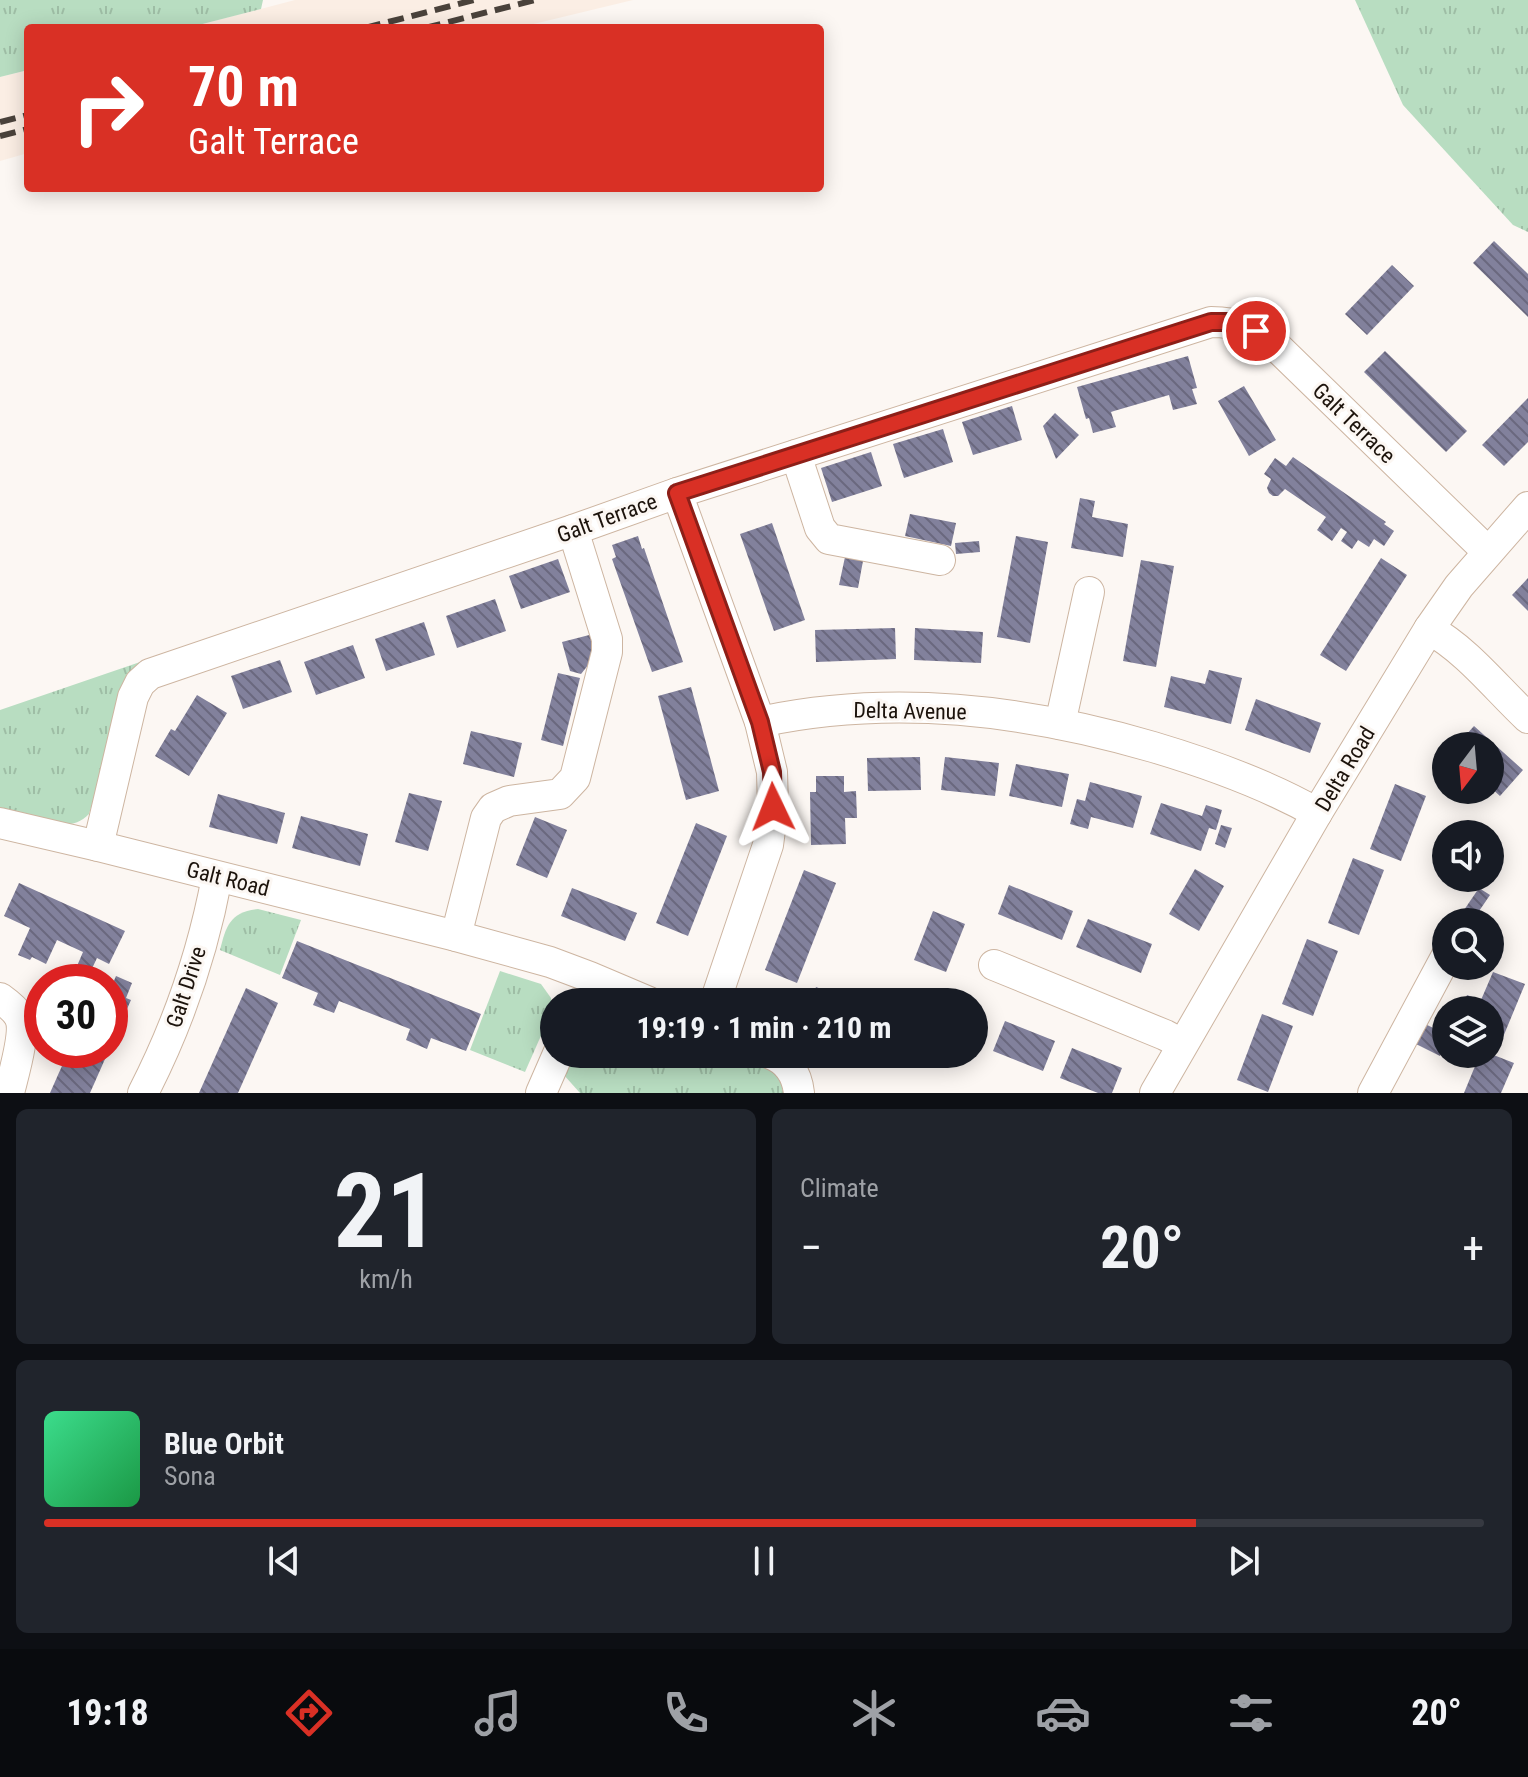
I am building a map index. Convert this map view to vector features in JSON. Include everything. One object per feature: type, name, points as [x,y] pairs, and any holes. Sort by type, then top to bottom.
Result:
[{"type":"street","name":"Galt Terrace","points":[[98,846],[133,697],[140,683],[150,674],[677,493],[1211,322],[1231,322],[1256,331],[1276,346],[1487,551]]},
{"type":"street","points":[[796,455],[820,528],[829,539],[940,560]]},
{"type":"street","points":[[677,493],[760,722],[772,772],[773,807],[768,845],[720,988]]},
{"type":"street","name":"Delta Road","points":[[1155,1093],[1317,813],[1429,629],[1487,551],[1528,507]]},
{"type":"street","points":[[456,936],[486,818],[493,808],[509,801],[560,794],[575,778],[607,652],[607,639],[573,530]]},
{"type":"street","points":[[1060,724],[1089,592]]},
{"type":"street","points":[[1429,629],[1461,651],[1528,718]]},
{"type":"street","name":"Delta Avenue","points":[[760,722],[827,711],[916,708],[966,710],[1060,724],[1121,738],[1243,777],[1317,813]]},
{"type":"street","name":"Galt Road","points":[[0,823],[550,962],[583,988]]},
{"type":"street","name":"Galt Drive","points":[[143,1093],[164,1052],[188,987],[217,877]]},
{"type":"street","points":[[994,965],[1182,1044]]},
{"type":"street","points":[[1373,1093],[1434,980]]},
{"type":"street","points":[[0,998],[20,1017],[21,1033],[9,1093]]},
{"type":"street","points":[[541,1093],[552,1068]]},
{"type":"street","points":[[790,1068],[796,1078],[799,1093]]},
{"type":"shaded area","points":[[295,0],[633,0],[534,24],[202,24]]},
{"type":"shaded area","points":[[24,71],[24,154],[0,161],[0,77]]},
{"type":"green space","points":[[0,0],[263,0],[261,9],[203,24],[24,24],[24,71],[0,77]]},
{"type":"green space","points":[[1355,0],[1528,0],[1528,232],[1513,225],[1403,105]]},
{"type":"green space","points":[[143,661],[129,682],[89,814],[77,822],[63,825],[0,809],[0,710]]},
{"type":"green space","points":[[258,909],[301,920],[280,975],[220,950],[235,917]]},
{"type":"green space","points":[[500,971],[541,984],[544,988],[540,988],[540,1038],[525,1072],[470,1050]]},
{"type":"green space","points":[[565,1068],[768,1068],[777,1076],[783,1093],[580,1093],[563,1074]]},
{"type":"building","points":[[1494,241],[1528,274],[1528,317],[1473,263]]},
{"type":"building","points":[[1392,265],[1414,286],[1367,335],[1345,314]]},
{"type":"building","points":[[1385,351],[1467,431],[1446,452],[1364,372]]},
{"type":"building","points":[[1188,356],[1197,388],[1192,389],[1197,404],[1173,410],[1169,395],[1111,412],[1116,427],[1093,433],[1077,387]]},
{"type":"building","points":[[1244,386],[1276,440],[1249,456],[1218,401]]},
{"type":"building","points":[[1528,398],[1528,442],[1504,466],[1482,445]]},
{"type":"building","points":[[1012,406],[1022,440],[973,455],[962,422]]},
{"type":"building","points":[[1055,413],[1079,435],[1056,459],[1043,426]]},
{"type":"building","points":[[943,429],[953,462],[904,478],[893,444]]},
{"type":"building","points":[[871,452],[882,486],[832,502],[821,468]]},
{"type":"building","points":[[1293,457],[1386,522],[1384,524],[1394,531],[1384,546],[1374,539],[1369,547],[1358,540],[1352,549],[1341,541],[1347,532],[1341,528],[1332,541],[1317,530],[1326,517],[1285,489],[1278,496],[1269,493],[1267,488],[1271,479],[1264,474],[1275,458],[1286,466]]},
{"type":"building","points":[[1080,498],[1095,501],[1092,517],[1128,524],[1123,557],[1071,548]]},
{"type":"building","points":[[910,514],[956,523],[951,546],[905,536]]},
{"type":"building","points":[[772,523],[805,620],[774,631],[740,534]]},
{"type":"building","points":[[638,536],[683,662],[652,672],[612,559],[616,557],[612,545]]},
{"type":"building","points":[[1016,536],[1048,542],[1030,643],[997,637]]},
{"type":"building","points":[[979,541],[980,552],[956,554],[955,543]]},
{"type":"building","points":[[845,557],[863,561],[858,588],[839,585]]},
{"type":"building","points":[[1381,558],[1407,575],[1346,671],[1320,655]]},
{"type":"building","points":[[558,559],[570,592],[521,609],[509,576]]},
{"type":"building","points":[[1141,560],[1174,566],[1156,667],[1123,661]]},
{"type":"building","points":[[1528,578],[1528,611],[1512,595]]},
{"type":"building","points":[[495,599],[506,631],[457,648],[446,616]]},
{"type":"building","points":[[424,622],[435,655],[386,671],[375,639]]},
{"type":"building","points":[[895,628],[896,659],[816,662],[815,630]]},
{"type":"building","points":[[915,628],[983,632],[981,663],[914,660]]},
{"type":"building","points":[[597,633],[593,659],[581,674],[570,671],[562,642]]},
{"type":"building","points":[[353,645],[365,678],[316,695],[304,662]]},
{"type":"building","points":[[280,660],[292,692],[243,709],[231,676]]},
{"type":"building","points":[[1209,670],[1242,678],[1231,724],[1164,707],[1171,676],[1205,684]]},
{"type":"building","points":[[558,673],[580,678],[563,746],[541,740]]},
{"type":"building","points":[[691,687],[719,791],[686,800],[658,696]]},
{"type":"building","points":[[197,695],[227,713],[189,776],[155,756]]},
{"type":"building","points":[[1256,699],[1321,723],[1310,753],[1245,730]]},
{"type":"building","points":[[471,731],[522,743],[514,777],[463,764]]},
{"type":"building","points":[[1504,753],[1523,770],[1504,791]]},
{"type":"building","points":[[920,757],[921,790],[868,791],[867,758]]},
{"type":"building","points":[[945,757],[999,763],[995,796],[941,790]]},
{"type":"building","points":[[1016,764],[1069,774],[1062,807],[1009,796]]},
{"type":"building","points":[[816,776],[844,776],[844,792],[856,791],[857,818],[845,818],[846,844],[811,845],[810,792],[816,792]]},
{"type":"building","points":[[1090,782],[1142,796],[1133,828],[1091,817],[1088,829],[1070,824],[1077,799],[1085,801]]},
{"type":"building","points":[[1395,784],[1426,796],[1401,861],[1370,849]]},
{"type":"building","points":[[409,793],[442,801],[428,851],[395,842]]},
{"type":"building","points":[[218,794],[285,813],[277,844],[209,827]]},
{"type":"building","points":[[1161,803],[1202,816],[1206,805],[1222,810],[1216,830],[1209,828],[1201,851],[1150,834]]},
{"type":"building","points":[[301,816],[368,834],[360,866],[292,848]]},
{"type":"building","points":[[535,817],[567,830],[547,878],[516,865]]},
{"type":"building","points":[[696,823],[727,836],[688,936],[656,923]]},
{"type":"building","points":[[1221,825],[1232,828],[1225,848],[1215,844]]},
{"type":"building","points":[[1353,858],[1384,870],[1359,935],[1328,923]]},
{"type":"building","points":[[1195,869],[1224,886],[1199,931],[1169,914]]},
{"type":"building","points":[[804,870],[836,883],[797,983],[765,970]]},
{"type":"building","points":[[19,883],[125,931],[109,964],[97,958],[94,964],[78,964],[83,952],[57,940],[46,964],[18,955],[30,928],[4,916]]},
{"type":"building","points":[[1009,885],[1073,911],[1062,940],[998,914]]},
{"type":"building","points":[[572,888],[637,913],[625,941],[561,916]]},
{"type":"building","points":[[1476,892],[1490,895],[1481,908],[1465,908]]},
{"type":"building","points":[[933,911],[965,924],[946,972],[914,960]]},
{"type":"building","points":[[1088,919],[1152,944],[1141,973],[1076,947]]},
{"type":"building","points":[[1307,939],[1338,951],[1313,1016],[1282,1004]]},
{"type":"building","points":[[297,941],[481,1014],[466,1051],[431,1038],[427,1049],[406,1040],[410,1029],[339,1001],[334,1013],[313,1005],[318,993],[282,978]]},
{"type":"building","points":[[1504,976],[1525,984],[1504,1035],[1504,996],[1483,996],[1490,980],[1504,980]]},
{"type":"building","points":[[246,988],[278,1003],[238,1093],[199,1093]]},
{"type":"building","points":[[1262,1014],[1293,1026],[1268,1092],[1237,1080]]},
{"type":"building","points":[[1005,1021],[1055,1041],[1043,1071],[993,1051]]},
{"type":"building","points":[[1425,1024],[1432,1027],[1432,1052],[1416,1044]]},
{"type":"building","points":[[1072,1048],[1122,1068],[1112,1093],[1098,1093],[1060,1078]]},
{"type":"building","points":[[1504,1059],[1514,1063],[1501,1093],[1464,1093],[1474,1068],[1504,1068]]},
{"type":"building","points":[[61,1068],[101,1068],[90,1093],[50,1093]]},
{"type":"railway","points":[[381,24],[474,0]]},
{"type":"railway","points":[[441,24],[535,0]]},
{"type":"railway","points":[[0,122],[24,116]]},
{"type":"railway","points":[[0,136],[24,130]]},
{"type":"route","points":[[773,807],[772,772],[760,722],[677,493],[1211,322],[1231,322],[1256,331]]}]
